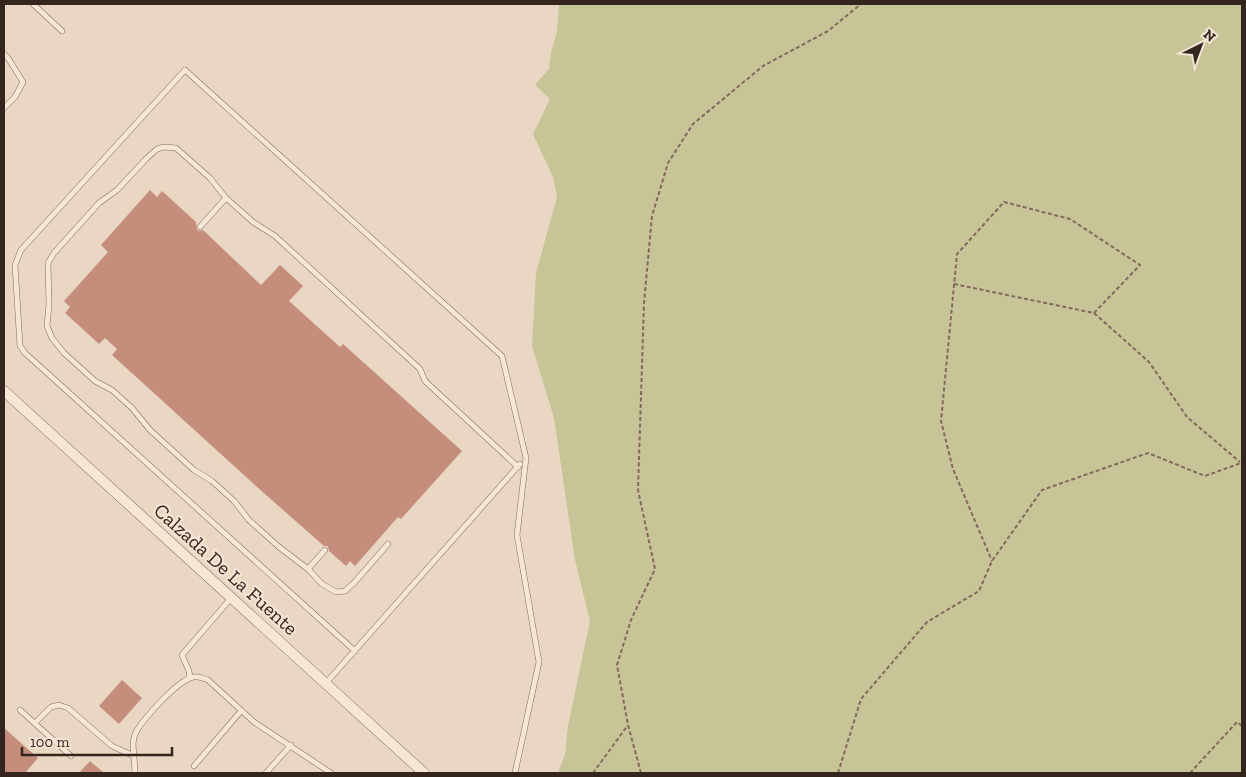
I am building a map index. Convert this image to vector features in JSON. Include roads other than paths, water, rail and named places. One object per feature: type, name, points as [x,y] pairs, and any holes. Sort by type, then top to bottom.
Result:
[{"type":"street","name":"Calzada De La Fuente","points":[[4,391],[424,773]]},
{"type":"lane","points":[[32,4],[62,31]]},
{"type":"lane","points":[[4,54],[23,82],[15,97],[4,108]]},
{"type":"lane","points":[[355,651],[25,353],[20,346],[15,265],[20,250],[185,70],[502,356],[526,458],[517,535],[540,662],[515,773]]},
{"type":"lane","points":[[388,544],[345,591],[336,592],[328,588],[249,520],[234,501],[212,481],[186,464],[150,430],[132,408],[95,381],[64,353],[52,338],[47,326],[49,304],[48,263],[54,253],[99,203],[117,190],[156,149],[170,146],[176,148],[210,178],[226,198],[253,222],[275,236],[420,368],[425,381],[518,467]]},
{"type":"lane","points":[[200,227],[226,198]]},
{"type":"lane","points":[[326,683],[526,458]]},
{"type":"lane","points":[[308,569],[325,550]]},
{"type":"lane","points":[[190,678],[190,671],[182,655],[232,597]]},
{"type":"lane","points":[[135,773],[133,742],[136,732],[177,685],[198,676],[208,680],[254,722],[331,773]]},
{"type":"lane","points":[[35,723],[51,707],[59,705],[68,708],[112,746],[134,756]]},
{"type":"lane","points":[[20,710],[70,756]]},
{"type":"lane","points":[[194,766],[241,711]]},
{"type":"lane","points":[[266,773],[290,745]]}]
